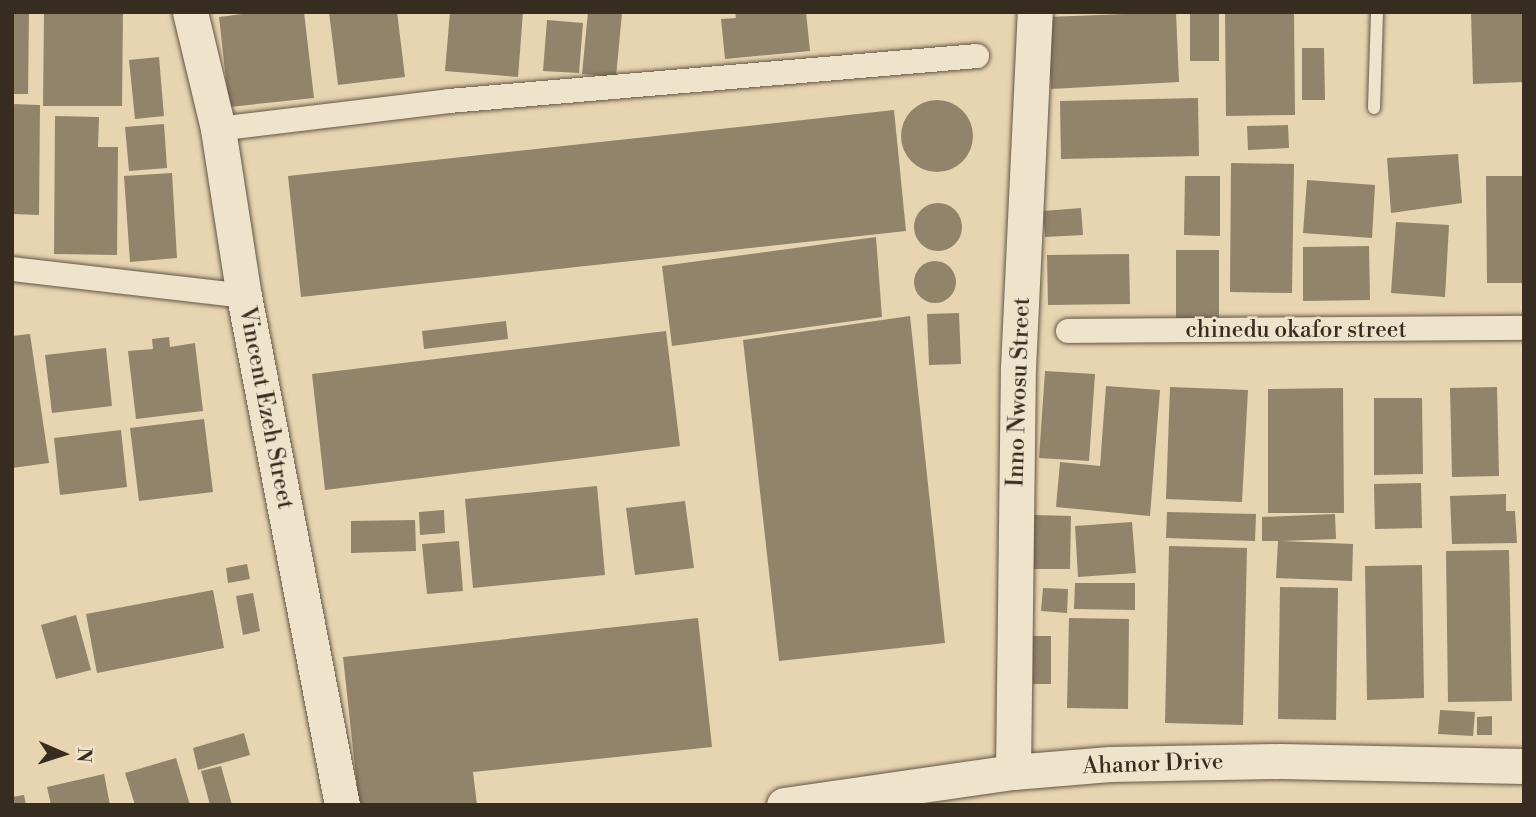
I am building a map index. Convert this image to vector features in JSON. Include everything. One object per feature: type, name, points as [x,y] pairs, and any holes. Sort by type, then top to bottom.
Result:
[{"type":"street","name":"Vincent Ezeh Street","points":[[190,12],[218,129],[244,296],[342,805]]},
{"type":"street","name":"Inno Nwosu Street","points":[[1013,772],[1018,368],[1035,12]]},
{"type":"street","points":[[218,129],[449,101],[977,56]]},
{"type":"street","points":[[12,269],[244,296]]},
{"type":"street","name":"chinedu okafor street","points":[[1068,331],[1524,328]]},
{"type":"street","name":"Ahanor Drive","points":[[784,805],[1013,772],[1110,764],[1280,761],[1524,766]]},
{"type":"lane","points":[[1374,108],[1377,12]]},
{"type":"building","points":[[12,12],[29,12],[28,94],[12,94]]},
{"type":"building","points":[[44,12],[123,12],[122,106],[43,106]]},
{"type":"building","points":[[258,12],[304,12],[314,98],[229,107],[219,17]]},
{"type":"building","points":[[329,12],[397,12],[405,77],[338,85]]},
{"type":"building","points":[[450,12],[523,12],[518,77],[445,71]]},
{"type":"building","points":[[588,12],[622,13],[616,77],[582,74]]},
{"type":"building","points":[[735,12],[806,12],[810,51],[725,59],[721,19],[736,18]]},
{"type":"building","points":[[1176,12],[1179,82],[1051,89],[1047,17]]},
{"type":"building","points":[[1190,12],[1219,12],[1219,61],[1190,61]]},
{"type":"building","points":[[1225,12],[1294,12],[1295,115],[1226,116]]},
{"type":"building","points":[[1471,12],[1524,12],[1524,82],[1473,84]]},
{"type":"building","points":[[547,20],[583,23],[579,73],[543,71]]},
{"type":"building","points":[[1302,48],[1324,48],[1325,100],[1302,100]]},
{"type":"building","points":[[159,57],[164,116],[135,119],[129,60]]},
{"type":"building","points":[[1198,98],[1199,156],[1061,159],[1060,101]]},
{"type":"building","points":[[944,100],[963,110],[971,122],[971,150],[963,162],[951,170],[930,172],[911,162],[903,150],[901,129],[911,110],[923,102]]},
{"type":"building","points":[[12,104],[40,105],[39,215],[12,214]]},
{"type":"building","points":[[894,110],[906,231],[301,297],[288,176]]},
{"type":"building","points":[[55,116],[99,117],[98,147],[118,147],[117,255],[54,254]]},
{"type":"building","points":[[164,124],[167,168],[129,171],[125,127]]},
{"type":"building","points":[[1288,125],[1289,148],[1248,150],[1247,126]]},
{"type":"building","points":[[1458,154],[1462,203],[1391,213],[1387,158]]},
{"type":"building","points":[[1231,163],[1294,164],[1292,293],[1230,292]]},
{"type":"building","points":[[172,173],[177,258],[130,262],[124,176]]},
{"type":"building","points":[[1185,176],[1220,176],[1220,236],[1184,235]]},
{"type":"building","points":[[1486,176],[1524,176],[1524,283],[1487,283]]},
{"type":"building","points":[[1307,180],[1375,185],[1372,238],[1303,233]]},
{"type":"building","points":[[938,203],[955,210],[962,227],[955,244],[938,251],[921,244],[914,227],[921,210]]},
{"type":"building","points":[[1081,208],[1083,235],[1045,237],[1043,211]]},
{"type":"building","points":[[1396,222],[1449,225],[1445,297],[1391,293]]},
{"type":"building","points":[[876,237],[882,317],[672,346],[662,266]]},
{"type":"building","points":[[1369,246],[1370,300],[1303,301],[1303,247]]},
{"type":"building","points":[[1176,250],[1219,250],[1219,319],[1176,319]]},
{"type":"building","points":[[1129,254],[1130,304],[1048,305],[1047,255]]},
{"type":"building","points":[[935,261],[950,267],[956,282],[950,297],[935,303],[920,297],[914,282],[920,267]]},
{"type":"building","points":[[959,313],[961,364],[929,365],[927,314]]},
{"type":"building","points":[[910,316],[945,643],[779,661],[743,340]]},
{"type":"building","points":[[506,321],[508,339],[424,349],[422,331]]},
{"type":"building","points":[[666,331],[680,446],[325,490],[312,374]]},
{"type":"building","points":[[30,334],[49,463],[12,468],[12,336]]},
{"type":"building","points":[[169,337],[170,347],[195,343],[203,411],[136,419],[128,351],[153,349],[152,339]]},
{"type":"building","points":[[106,348],[112,406],[52,413],[45,355]]},
{"type":"building","points":[[1045,371],[1095,374],[1089,461],[1039,458]]},
{"type":"building","points":[[1106,386],[1160,390],[1150,516],[1056,507],[1060,462],[1100,466]]},
{"type":"building","points":[[1170,387],[1248,390],[1242,502],[1166,499]]},
{"type":"building","points":[[1497,387],[1499,476],[1452,477],[1450,388]]},
{"type":"building","points":[[1343,388],[1344,513],[1268,513],[1268,389]]},
{"type":"building","points":[[1374,398],[1422,398],[1423,474],[1374,475]]},
{"type":"building","points":[[204,419],[213,492],[139,501],[130,428]]},
{"type":"building","points":[[121,430],[127,487],[60,495],[54,438]]},
{"type":"building","points":[[1421,483],[1422,528],[1375,529],[1374,484]]},
{"type":"building","points":[[597,486],[605,575],[473,588],[465,499]]},
{"type":"building","points":[[1506,494],[1506,511],[1515,511],[1517,543],[1452,544],[1450,496]]},
{"type":"building","points":[[685,501],[694,568],[635,575],[626,508]]},
{"type":"building","points":[[444,510],[445,533],[420,535],[419,512]]},
{"type":"building","points":[[1167,512],[1256,514],[1255,541],[1166,538]]},
{"type":"building","points":[[1335,514],[1336,539],[1282,541],[1353,544],[1352,581],[1276,578],[1278,541],[1262,541],[1262,517]]},
{"type":"building","points":[[1034,515],[1071,516],[1070,569],[1033,569]]},
{"type":"building","points":[[415,520],[416,551],[351,553],[351,521]]},
{"type":"building","points":[[1132,522],[1136,573],[1078,577],[1075,526]]},
{"type":"building","points":[[459,541],[463,591],[427,594],[422,544]]},
{"type":"building","points":[[1169,546],[1247,548],[1243,725],[1165,723]]},
{"type":"building","points":[[1509,550],[1512,701],[1448,702],[1446,551]]},
{"type":"building","points":[[247,564],[250,579],[228,583],[226,568]]},
{"type":"building","points":[[1422,565],[1424,698],[1367,700],[1365,566]]},
{"type":"building","points":[[1075,583],[1135,583],[1135,610],[1074,609]]},
{"type":"building","points":[[1280,587],[1338,588],[1336,720],[1278,719]]},
{"type":"building","points":[[1043,588],[1068,589],[1067,613],[1041,611]]},
{"type":"building","points":[[213,590],[224,648],[97,673],[86,614]]},
{"type":"building","points":[[253,593],[260,631],[243,635],[236,596]]},
{"type":"building","points":[[76,615],[91,670],[56,679],[41,625]]},
{"type":"building","points":[[698,618],[712,747],[473,772],[477,805],[359,805],[343,657]]},
{"type":"building","points":[[1069,618],[1129,619],[1128,709],[1067,708]]},
{"type":"building","points":[[1033,636],[1051,636],[1051,684],[1033,684]]},
{"type":"building","points":[[1440,710],[1475,712],[1473,736],[1438,734]]},
{"type":"building","points":[[1492,716],[1492,735],[1477,735],[1477,717]]},
{"type":"building","points":[[244,733],[250,755],[198,770],[193,748]]},
{"type":"building","points":[[176,758],[190,805],[135,805],[125,773]]},
{"type":"building","points":[[221,766],[232,805],[210,805],[201,771]]},
{"type":"building","points":[[104,774],[110,805],[51,805],[47,787]]},
{"type":"building","points":[[24,795],[26,805],[12,805],[12,797]]}]
